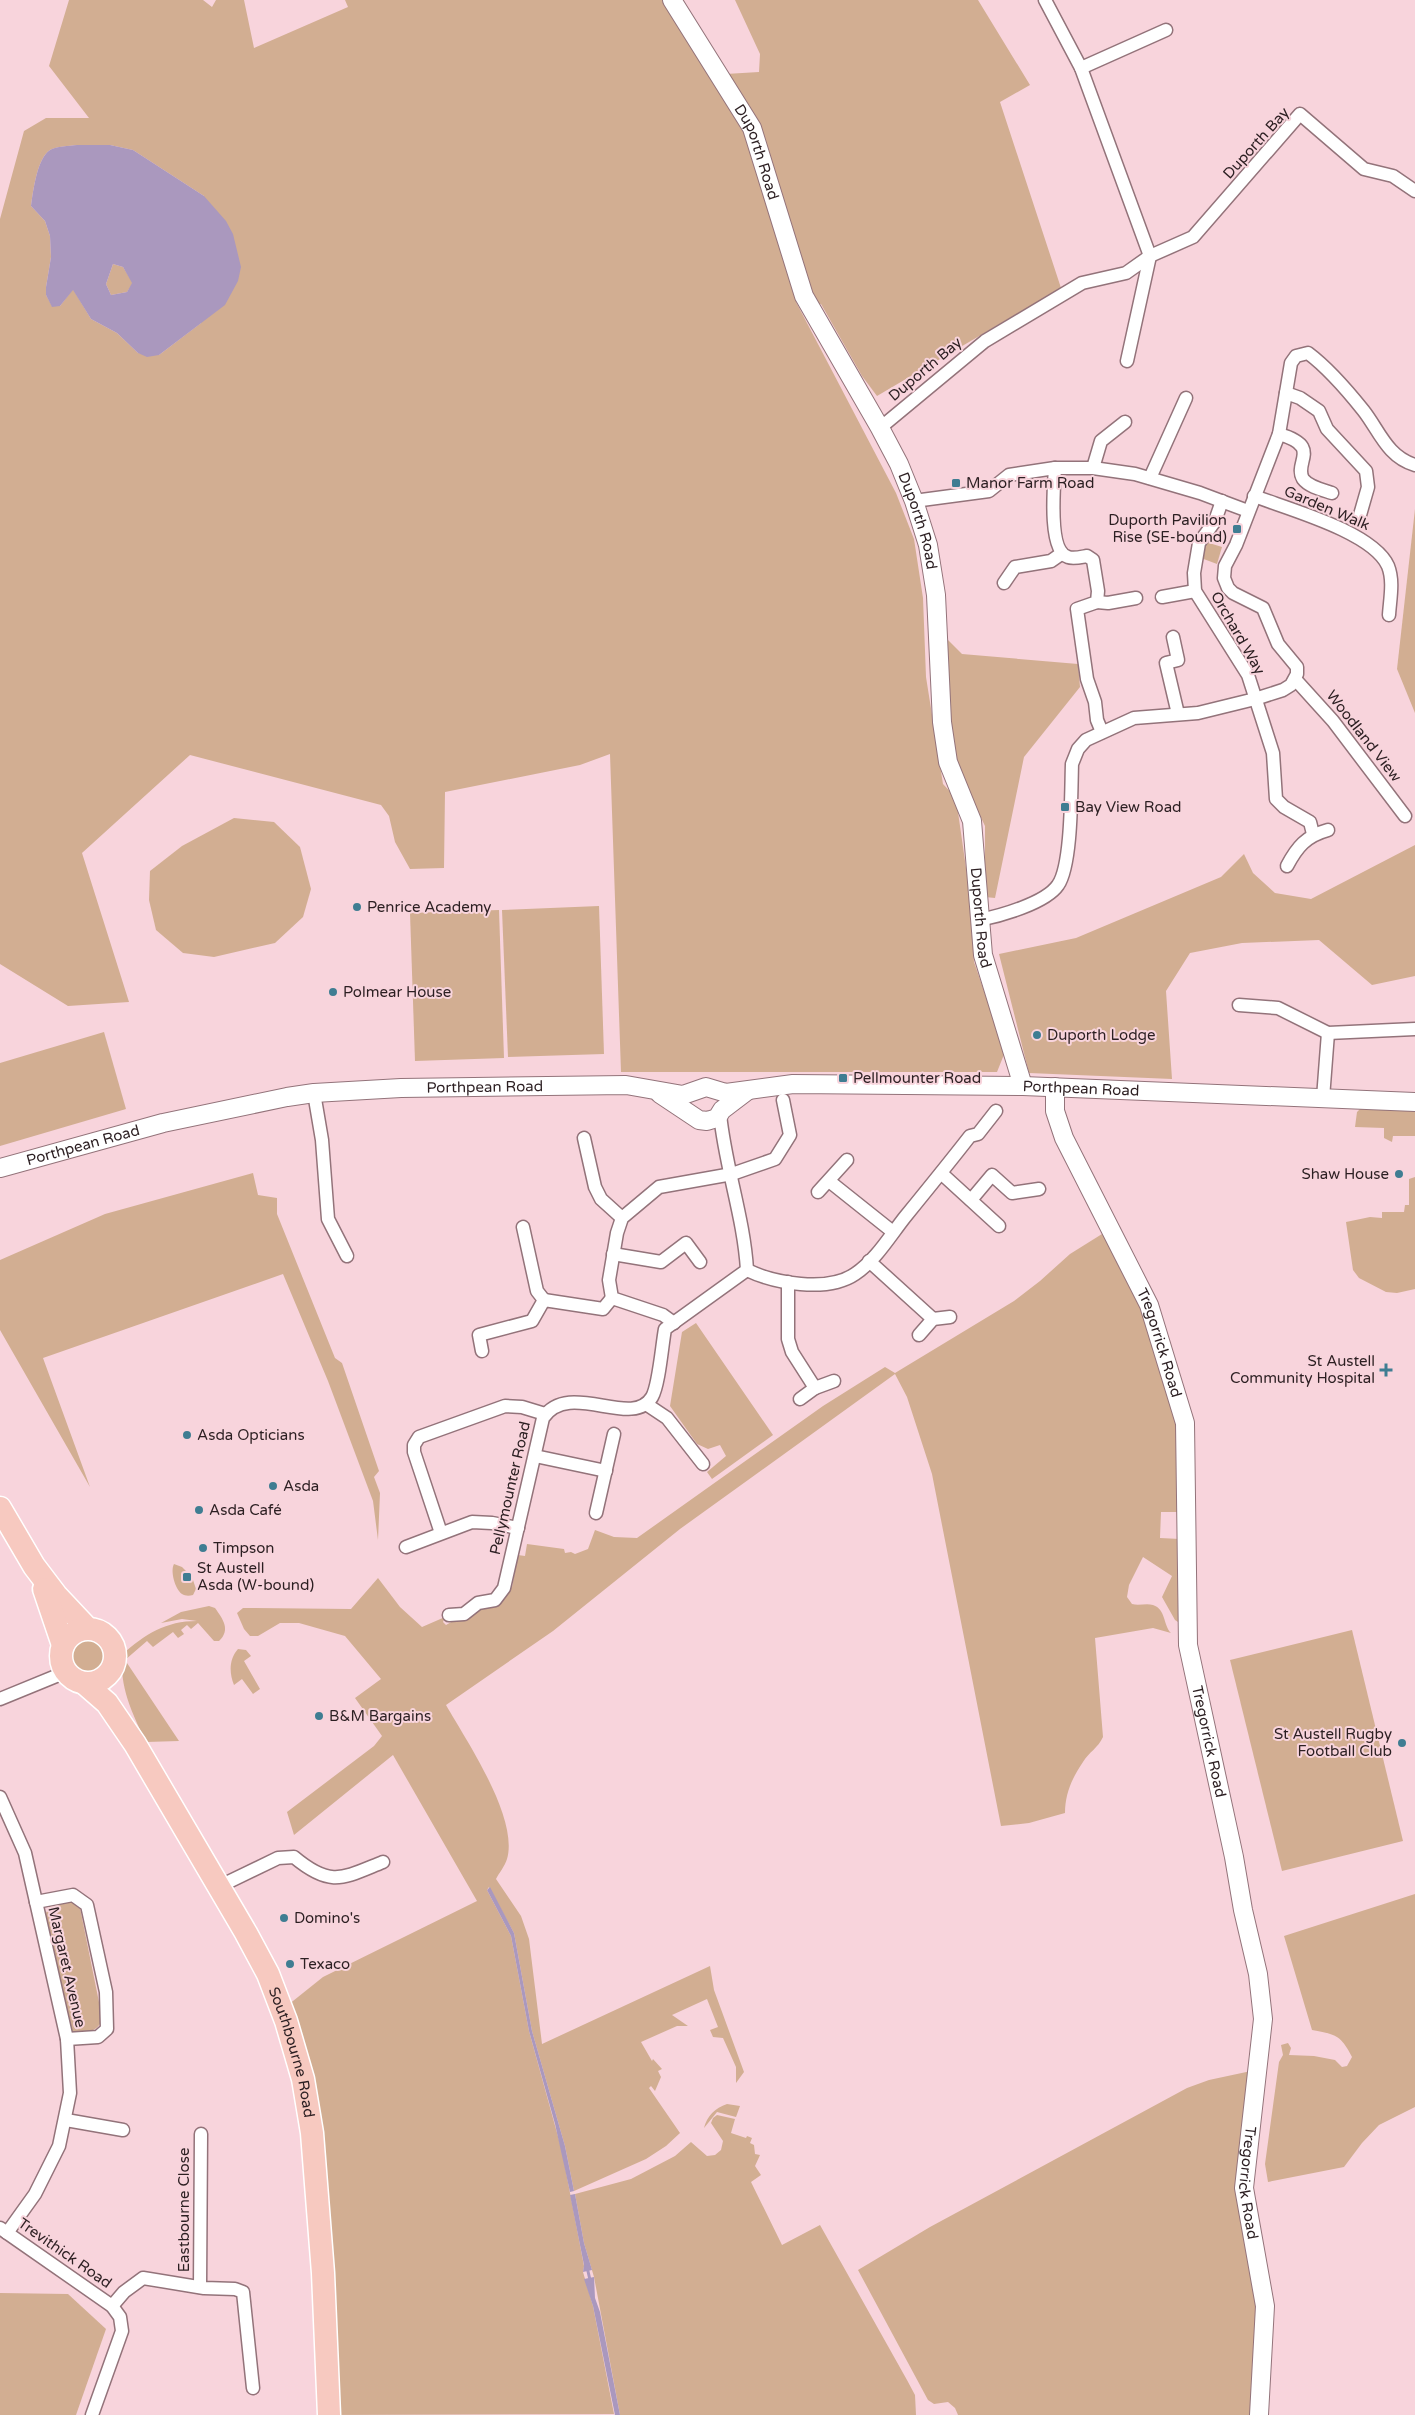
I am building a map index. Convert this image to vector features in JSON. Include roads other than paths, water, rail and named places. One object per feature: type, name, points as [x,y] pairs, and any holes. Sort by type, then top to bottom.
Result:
[{"type":"highway","points":[[0,1508],[34,1566],[54,1614],[63,1645],[61,1658],[75,1678],[102,1680],[111,1672],[115,1662],[113,1644],[103,1632],[87,1628],[74,1632],[63,1645]]},
{"type":"highway","points":[[34,1566],[87,1628]]},
{"type":"highway","name":"Southbourne Road","points":[[111,1672],[124,1727]]},
{"type":"highway","name":"Southbourne Road","points":[[75,1678],[107,1703],[124,1727],[268,1974],[286,2021],[303,2079],[312,2133],[318,2197],[329,2415]]},
{"type":"street","name":"Duporth Road","points":[[672,0],[752,128],[804,296],[880,428],[899,464],[914,501],[928,545],[936,595],[942,722],[948,762],[972,821],[983,955],[1023,1086]]},
{"type":"street","points":[[1045,0],[1081,68],[1150,256],[1127,361]]},
{"type":"street","points":[[1081,68],[1166,30]]},
{"type":"street","name":"Duporth Bay","points":[[880,428],[985,341],[1082,283],[1126,273],[1150,256],[1193,237],[1300,114],[1364,169],[1394,176],[1415,191]]},
{"type":"street","points":[[979,920],[1000,916],[1047,896],[1059,885],[1066,858],[1072,764],[1078,749],[1086,740],[1134,718],[1198,713],[1255,699],[1283,690],[1295,679],[1297,667],[1278,644],[1267,613],[1258,605],[1233,593],[1228,588],[1224,578],[1225,566],[1236,545],[1278,434],[1291,362],[1296,356],[1308,353],[1320,362],[1363,410],[1383,442],[1398,458],[1415,465]]},
{"type":"street","points":[[1286,393],[1300,398],[1319,411],[1327,429],[1366,471],[1368,487],[1360,515]]},
{"type":"street","points":[[1150,478],[1186,398]]},
{"type":"street","points":[[1093,468],[1101,441],[1125,422]]},
{"type":"street","points":[[1278,434],[1292,438],[1300,444],[1304,456],[1301,474],[1304,480],[1309,484],[1332,493]]},
{"type":"street","points":[[1055,468],[1053,512],[1057,544],[1062,554],[1069,558],[1087,556],[1093,560],[1098,592],[1097,602]]},
{"type":"street","points":[[914,501],[989,491],[1009,475],[1055,468],[1093,468],[1150,478],[1248,511]]},
{"type":"street","name":"Garden Walk","points":[[1254,496],[1344,531],[1368,543],[1378,551],[1389,568],[1391,579],[1389,615]]},
{"type":"street","name":"Orchard Way","points":[[1222,501],[1215,521],[1199,543],[1194,573],[1195,591],[1248,675],[1273,753],[1276,799],[1284,807],[1310,822],[1313,834]]},
{"type":"street","points":[[1004,583],[1015,567],[1051,561],[1062,554]]},
{"type":"street","points":[[1162,597],[1195,591]]},
{"type":"street","points":[[1102,732],[1097,720],[1095,702],[1086,679],[1077,609],[1097,602],[1108,603],[1136,598]]},
{"type":"street","points":[[1173,637],[1178,660],[1166,663],[1178,714]]},
{"type":"street","name":"Woodland View","points":[[1295,679],[1338,727],[1405,816]]},
{"type":"street","points":[[1287,866],[1294,852],[1313,834],[1328,830]]},
{"type":"street","points":[[1239,1005],[1278,1008],[1328,1033],[1415,1030]]},
{"type":"street","points":[[1323,1098],[1328,1033]]},
{"type":"street","name":"Porthpean Road","points":[[0,1168],[163,1123],[314,1093],[401,1088],[626,1085],[683,1095],[706,1089],[726,1093],[793,1084],[1023,1086],[1415,1102]]},
{"type":"street","name":"Tregorrick Road","points":[[1055,1087],[1055,1111],[1064,1138],[1146,1298],[1185,1423],[1188,1645],[1258,1974],[1263,2019],[1244,2188],[1265,2306],[1259,2415]]},
{"type":"street","points":[[723,1145],[699,1119],[689,1103],[706,1089],[722,1099],[723,1145],[732,1174],[747,1270]]},
{"type":"street","name":"Porthpean Road","points":[[656,1091],[699,1119],[712,1120],[748,1090]]},
{"type":"street","points":[[314,1093],[322,1140],[328,1219],[348,1256]]},
{"type":"street","points":[[523,1227],[537,1290],[544,1300],[603,1309],[612,1298],[609,1280],[617,1233],[622,1218],[659,1187],[732,1174],[775,1159],[790,1135],[783,1100]]},
{"type":"street","points":[[747,1270],[764,1278],[821,1284],[842,1280],[855,1274],[869,1261],[970,1136],[978,1134],[996,1111]]},
{"type":"street","points":[[584,1138],[595,1187],[601,1199],[622,1218]]},
{"type":"street","points":[[818,1192],[847,1160]]},
{"type":"street","points":[[942,1173],[999,1226]]},
{"type":"street","points":[[971,1200],[992,1175],[1012,1193],[1039,1189]]},
{"type":"street","points":[[829,1181],[893,1232]]},
{"type":"street","points":[[613,1254],[660,1262],[686,1243],[700,1262]]},
{"type":"street","points":[[869,1261],[933,1319]]},
{"type":"street","points":[[703,1464],[667,1418],[646,1404],[654,1393],[665,1329],[747,1270]]},
{"type":"street","points":[[788,1282],[787,1323],[790,1345],[792,1352],[815,1388]]},
{"type":"street","points":[[612,1298],[663,1315],[674,1323]]},
{"type":"street","points":[[482,1351],[479,1335],[532,1321],[544,1300]]},
{"type":"street","points":[[919,1335],[933,1319],[950,1317]]},
{"type":"street","points":[[800,1399],[815,1388],[834,1381]]},
{"type":"street","name":"Pellymounter Road","points":[[449,1615],[464,1614],[475,1605],[495,1600],[501,1594],[545,1414],[554,1406],[574,1402],[627,1408],[638,1408],[646,1404]]},
{"type":"street","points":[[440,1533],[414,1452],[414,1445],[419,1437],[505,1406],[522,1407],[545,1414]]},
{"type":"street","points":[[596,1513],[614,1434]]},
{"type":"street","points":[[535,1456],[606,1471]]},
{"type":"street","points":[[406,1547],[472,1522],[492,1523],[518,1528]]},
{"type":"street","points":[[0,1699],[75,1678]]},
{"type":"street","name":"Margaret Avenue","points":[[0,1797],[25,1853],[67,2039],[70,2093],[66,2120],[59,2146],[35,2194],[4,2230]]},
{"type":"street","points":[[218,1887],[278,1858],[294,1857],[304,1866],[325,1877],[334,1878],[341,1878],[383,1862]]},
{"type":"street","name":"Margaret Avenue","points":[[36,1902],[73,1895],[87,1905],[106,1992],[107,2029],[98,2037],[67,2039]]},
{"type":"street","points":[[66,2120],[123,2130]]},
{"type":"street","name":"Eastbourne Close","points":[[200,2287],[201,2134]]},
{"type":"street","name":"Trevithick Road","points":[[4,2230],[112,2306]]},
{"type":"street","points":[[92,2415],[122,2330],[120,2317],[112,2306],[124,2292],[143,2278],[192,2284],[200,2287],[235,2288],[243,2292],[253,2388]]},
{"type":"waterway","points":[[587,2267],[590,2280]]},
{"type":"place","name":"Manor Farm Road","points":[[956,483]]},
{"type":"place","name":"Duporth Pavilion Rise (SE-bound)","points":[[1237,529]]},
{"type":"place","name":"Bay View Road","points":[[1065,807]]},
{"type":"place","name":"Penrice Academy","points":[[357,907]]},
{"type":"place","name":"Polmear House","points":[[333,992]]},
{"type":"place","name":"Duporth Lodge","points":[[1037,1035]]},
{"type":"place","name":"Pellmounter Road","points":[[843,1078]]},
{"type":"place","name":"Shaw House","points":[[1399,1174]]},
{"type":"place","name":"St Austell Community Hospital","points":[[1386,1370]]},
{"type":"place","name":"Asda Opticians","points":[[187,1435]]},
{"type":"place","name":"Asda","points":[[273,1486]]},
{"type":"place","name":"Asda Café","points":[[199,1510]]},
{"type":"place","name":"Timpson","points":[[203,1548]]},
{"type":"place","name":"St Austell Asda (W-bound)","points":[[187,1577]]},
{"type":"place","name":"B&M Bargains","points":[[319,1716]]},
{"type":"place","name":"St Austell Rugby Football Club","points":[[1402,1743]]},
{"type":"place","name":"Domino's","points":[[284,1918]]},
{"type":"place","name":"Texaco","points":[[290,1964]]}]
